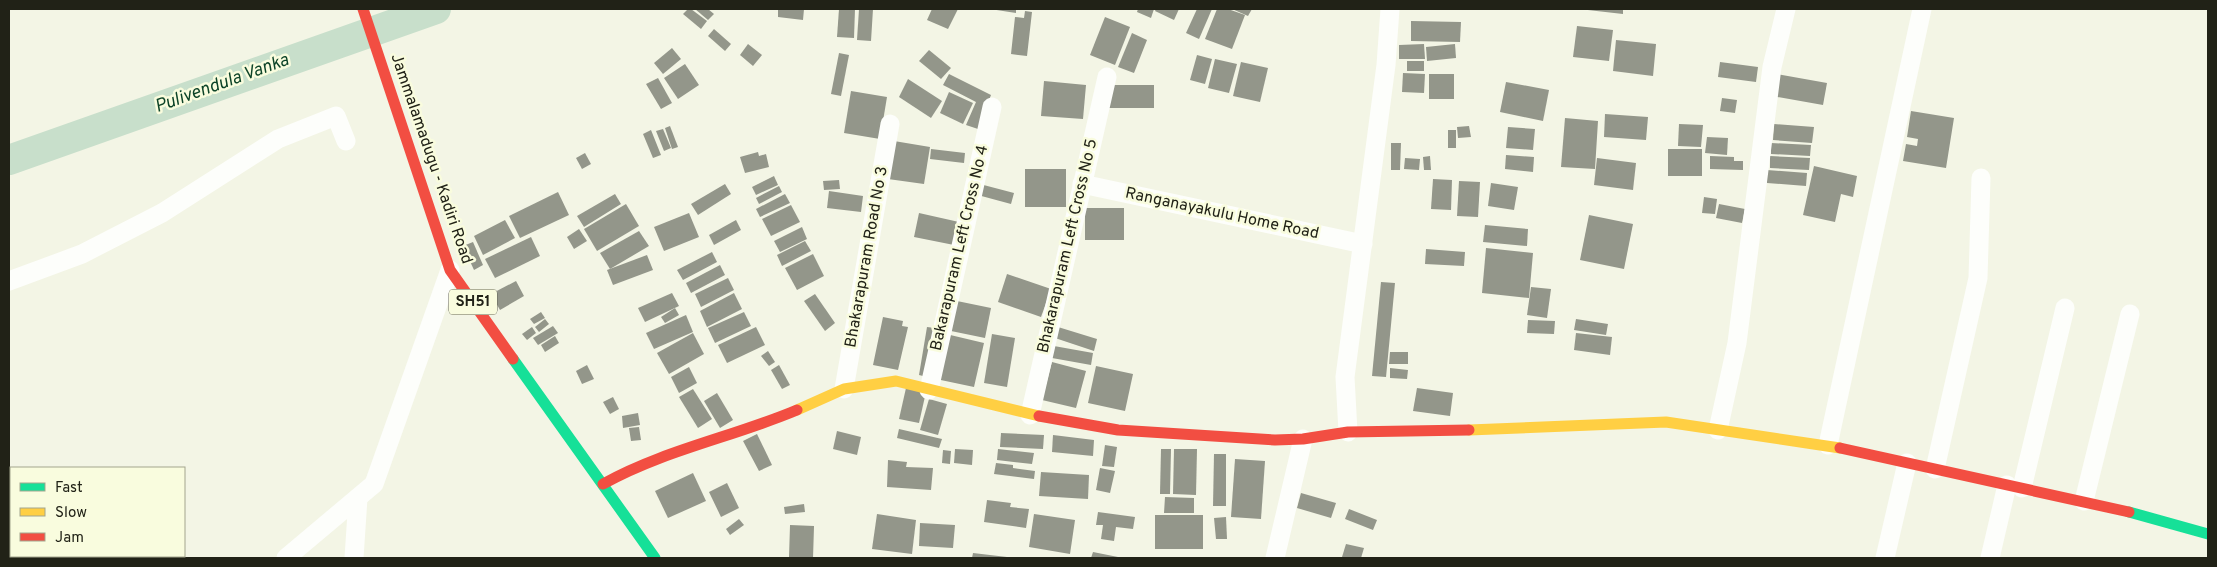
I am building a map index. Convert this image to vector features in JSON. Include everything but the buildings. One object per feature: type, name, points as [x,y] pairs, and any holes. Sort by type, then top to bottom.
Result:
[{"type":"street","name":"Jammalamadugu - Kadiri Road","points":[[363,9],[450,270],[655,558]]},
{"type":"street","points":[[1348,432],[1345,377],[1386,65],[1390,9]]},
{"type":"street","points":[[1718,430],[1737,343],[1772,66],[1786,9]]},
{"type":"street","points":[[1828,445],[1922,9]]},
{"type":"street","name":"Bhakarapuram Left Cross No 5","points":[[1030,415],[1107,77]]},
{"type":"street","name":"Bakarapuram Left Cross No 4","points":[[929,390],[992,107]]},
{"type":"street","points":[[9,281],[82,254],[162,213],[278,139],[336,116],[346,141]]},
{"type":"street","name":"Bhakarapuram Road No 3","points":[[844,389],[890,124]]},
{"type":"street","points":[[1935,469],[1978,278],[1982,178]]},
{"type":"street","name":"Ranganayakulu Home Road","points":[[1082,184],[1362,244]]},
{"type":"street","points":[[286,558],[374,484],[450,270]]},
{"type":"street","points":[[1990,558],[2014,486],[2065,308]]},
{"type":"street","points":[[2084,501],[2130,314]]},
{"type":"street","points":[[602,484],[630,469],[674,452],[761,425],[844,389],[896,382],[1030,415],[1118,430],[1275,440],[1303,439],[1348,432],[1474,430],[1666,422],[1828,445],[2084,501],[2208,534]]},
{"type":"street","points":[[1276,558],[1303,439]]},
{"type":"street","points":[[1885,558],[1907,463]]},
{"type":"street","points":[[354,558],[358,498]]},
{"type":"waterway","name":"Pulivendula Vanka","points":[[9,160],[436,9]]},
{"type":"traffic: fast","points":[[513,359],[655,558]]},
{"type":"traffic: fast","points":[[2129,512],[2208,534]]},
{"type":"traffic: slow","points":[[797,410],[844,389],[896,381],[1039,416]]},
{"type":"traffic: slow","points":[[1469,430],[1666,422],[1840,448]]},
{"type":"traffic: jam","points":[[363,9],[450,270],[513,359]]},
{"type":"traffic: jam","points":[[603,484],[650,462],[797,410]]},
{"type":"traffic: jam","points":[[1039,416],[1118,430],[1275,440],[1303,439],[1348,432],[1469,430]]},
{"type":"traffic: jam","points":[[1840,448],[2129,512]]}]
